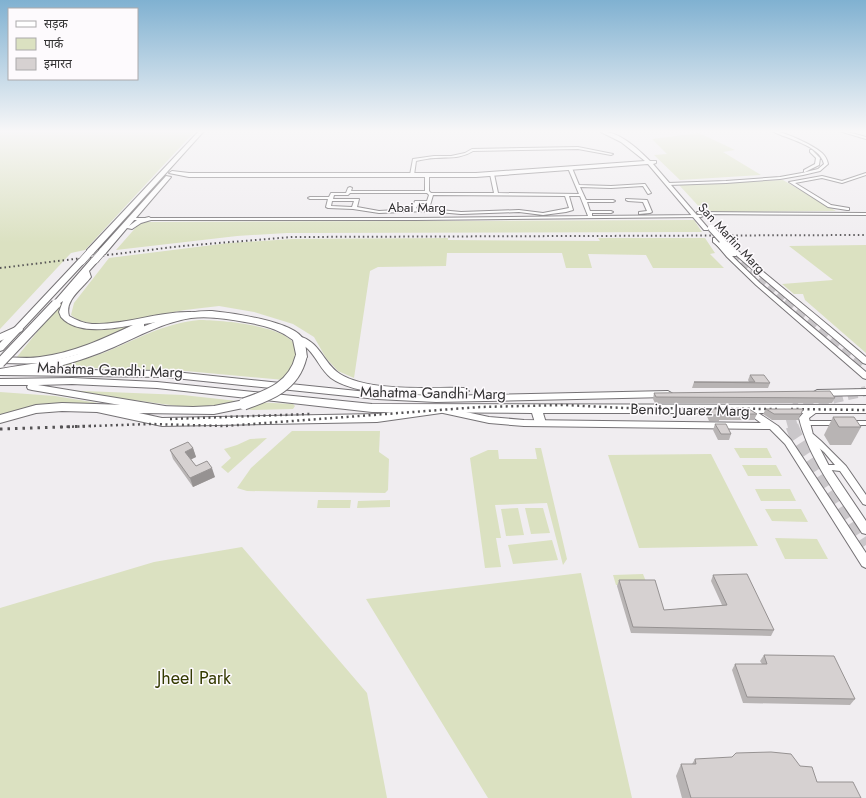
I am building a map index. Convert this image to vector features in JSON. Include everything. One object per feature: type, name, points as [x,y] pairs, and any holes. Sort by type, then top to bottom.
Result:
[{"type":"highway","points":[[0,370],[76,358],[158,324],[205,314],[226,316],[269,324],[288,331],[298,339],[301,356],[298,369],[287,383],[269,395],[244,404],[209,411],[49,408],[22,412],[0,419]]},
{"type":"highway","points":[[0,338],[18,329]]},
{"type":"highway","points":[[101,409],[162,422],[377,418],[441,409]]},
{"type":"main road","points":[[0,348],[168,168]]},
{"type":"main road","points":[[0,370],[85,270],[176,168]]},
{"type":"main road","points":[[105,249],[134,223],[149,219]]},
{"type":"main road","points":[[719,240],[734,254]]},
{"type":"main road","points":[[85,270],[87,277],[64,307],[64,316],[70,322],[85,326],[107,326],[190,314],[205,314]]},
{"type":"main road","points":[[0,370],[77,353],[101,345],[146,323],[174,316]]},
{"type":"main road","points":[[298,339],[307,341],[313,346],[321,361],[331,373],[341,379],[358,385],[384,389],[478,392],[512,397]]},
{"type":"main road","name":"Mahatma Gandhi Marg","points":[[0,370],[12,382],[72,382],[157,385],[372,408],[537,410],[748,408],[866,409]]},
{"type":"main road","name":"Mahatma Gandhi Marg","points":[[0,370],[165,374],[377,396],[436,399],[678,394]]},
{"type":"main road","points":[[12,382],[33,387],[174,410]]},
{"type":"main road","points":[[803,393],[866,392]]},
{"type":"main road","points":[[537,410],[540,423]]},
{"type":"street","points":[[412,175],[413,168]]},
{"type":"street","points":[[170,175],[492,174],[567,168]]},
{"type":"street","points":[[570,168],[590,213],[650,212],[645,200],[628,200]]},
{"type":"street","name":"San Martin Marg","points":[[656,168],[671,183],[719,240],[729,256],[758,284],[866,376]]},
{"type":"street","points":[[671,183],[792,174],[811,168]]},
{"type":"street","points":[[671,183],[782,178],[812,173],[822,168]]},
{"type":"street","points":[[492,174],[496,194]]},
{"type":"street","points":[[866,174],[842,182],[822,177],[791,183],[834,207],[866,210]]},
{"type":"street","points":[[426,210],[429,202],[428,175]]},
{"type":"street","points":[[777,175],[782,178]]},
{"type":"street","points":[[798,176],[806,180]]},
{"type":"street","points":[[578,186],[602,186],[612,188],[644,185],[649,193]]},
{"type":"street","points":[[310,198],[348,194],[350,190],[429,193],[581,195]]},
{"type":"street","points":[[332,196],[328,207],[354,208],[379,212],[417,210],[461,213],[519,211],[550,214],[571,209],[567,195]]},
{"type":"street","points":[[332,196],[357,200],[354,208]]},
{"type":"street","points":[[584,201],[613,201]]},
{"type":"street","points":[[417,210],[414,208],[417,202],[429,202]]},
{"type":"street","name":"Abai Marg","points":[[132,219],[866,214]]},
{"type":"street","points":[[772,218],[866,217]]},
{"type":"street","name":"San Martin Marg","points":[[719,240],[866,361]]},
{"type":"street","points":[[826,341],[842,340]]},
{"type":"street","name":"Benito Juarez Marg","points":[[748,408],[772,426],[788,442],[866,563]]},
{"type":"street","name":"Benito Juarez Marg","points":[[441,409],[489,420],[540,423],[772,426]]},
{"type":"street","points":[[816,409],[808,413],[804,418],[808,435],[866,530]]},
{"type":"street","points":[[805,423],[866,423]]},
{"type":"street","points":[[808,435],[823,446],[843,468],[866,502]]},
{"type":"street","points":[[826,466],[843,468]]},
{"type":"green space","points":[[0,168],[161,168],[85,250],[71,253],[0,329]]},
{"type":"green space","points":[[668,168],[750,168],[761,175],[680,180]]},
{"type":"green space","points":[[783,180],[836,211],[704,212],[679,185]]},
{"type":"green space","points":[[694,220],[702,232],[287,233],[237,236],[116,250],[138,225],[145,222]]},
{"type":"green space","points":[[448,238],[448,240],[600,241],[598,238],[705,238],[715,253],[710,254],[724,268],[653,268],[646,255],[588,254],[592,268],[566,268],[562,253],[447,253],[446,266],[378,267],[370,271],[354,378],[338,371],[326,358],[314,337],[293,324],[254,312],[219,306],[185,310],[116,323],[93,324],[78,320],[71,315],[74,303],[109,258],[229,243],[292,239]]},
{"type":"green space","points":[[866,245],[866,353],[805,300],[803,294],[794,294],[782,284],[833,280],[789,246]]},
{"type":"green space","points":[[82,277],[63,304],[67,322],[82,328],[90,329],[130,325],[133,327],[92,347],[41,358],[16,358]]},
{"type":"green space","points":[[199,320],[251,325],[266,328],[279,333],[289,338],[295,345],[298,360],[284,380],[186,371],[63,367],[65,364],[106,352],[174,324]]},
{"type":"green space","points":[[59,390],[183,395],[237,401],[293,404],[295,406],[293,409],[252,410],[226,404],[185,407]]},
{"type":"green space","points":[[0,392],[55,396],[98,403],[64,403],[0,415]]},
{"type":"green space","points":[[292,431],[380,431],[379,452],[389,459],[388,490],[385,493],[247,491],[237,488],[251,468]]},
{"type":"green space","points":[[267,438],[228,473],[221,467],[231,458],[224,449],[250,439]]},
{"type":"green space","points":[[535,448],[541,448],[567,559],[563,565],[547,503],[495,505],[501,538],[496,538],[501,567],[485,568],[470,458],[488,450],[498,450],[499,459],[537,459]]},
{"type":"green space","points":[[734,448],[767,448],[772,458],[740,458]]},
{"type":"green space","points":[[711,454],[758,546],[639,548],[608,455]]},
{"type":"green space","points":[[742,465],[776,465],[782,476],[748,476]]},
{"type":"green space","points":[[755,489],[790,489],[796,501],[761,501]]},
{"type":"green space","points":[[318,500],[351,500],[350,508],[317,508]]},
{"type":"green space","points":[[390,500],[390,507],[357,508],[358,501]]},
{"type":"green space","points":[[518,508],[524,535],[506,536],[501,509]]},
{"type":"green space","points":[[525,508],[543,508],[550,533],[531,534]]},
{"type":"green space","points":[[765,509],[801,509],[808,522],[772,521]]},
{"type":"green space","points":[[775,538],[817,539],[828,559],[785,559]]},
{"type":"green space","points":[[552,540],[558,560],[513,564],[508,545]]},
{"type":"green space","name":"Jheel Park","points":[[242,547],[367,693],[387,798],[0,798],[0,608],[154,562]]},
{"type":"green space","points":[[581,573],[632,798],[488,798],[366,599]]},
{"type":"green space","points":[[643,574],[647,584],[616,585],[613,575]]},
{"type":"building","points":[[750,375],[764,375],[770,383],[694,382],[755,382]]},
{"type":"building","points":[[830,391],[835,398],[656,397],[654,393]]},
{"type":"building","points":[[708,409],[749,409],[757,414],[711,415]]},
{"type":"building","points":[[766,409],[803,409],[801,414],[774,414]]},
{"type":"building","points":[[833,417],[854,417],[861,427],[839,427]]},
{"type":"building","points":[[715,424],[726,424],[731,434],[721,434]]},
{"type":"building","points":[[188,442],[193,448],[185,452],[196,466],[207,461],[212,468],[190,478],[170,450]]},
{"type":"building","points":[[747,574],[774,630],[633,627],[619,580],[655,580],[664,610],[727,605],[713,575]]},
{"type":"building","points":[[764,655],[834,656],[855,699],[747,697],[735,664],[767,664]]},
{"type":"building","points":[[771,752],[791,754],[800,766],[812,767],[817,782],[853,782],[861,798],[691,798],[681,764],[696,764],[695,759],[732,757],[736,753]]},
{"type":"tunnel","points":[[733,254],[786,302]]},
{"type":"tunnel","points":[[785,301],[866,367]]},
{"type":"tunnel","points":[[793,427],[790,416],[796,407],[866,391]]},
{"type":"tunnel","points":[[792,426],[796,436],[866,545]]},
{"type":"railway","points":[[0,268],[182,246],[292,237],[866,235]]},
{"type":"railway","points":[[91,426],[151,424],[225,426],[480,407],[565,405],[624,408],[777,409]]},
{"type":"railway","points":[[791,409],[866,410]]},
{"type":"railway","points":[[170,419],[310,414]]},
{"type":"railway","points":[[0,429],[91,426]]},
{"type":"railway","points":[[61,427],[91,426]]}]
